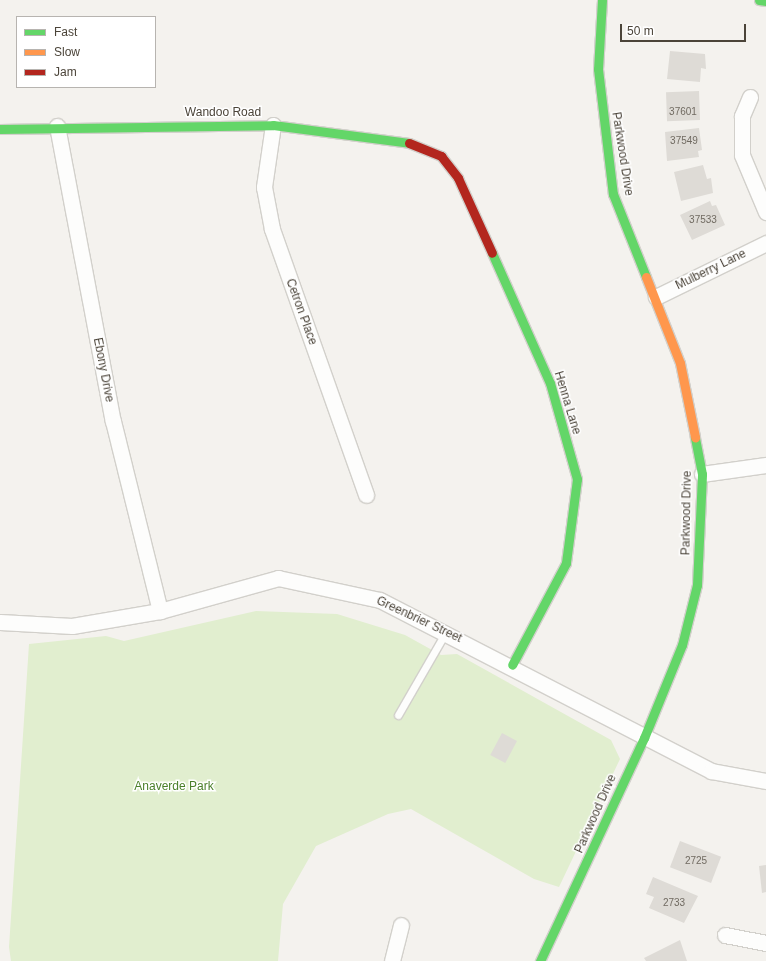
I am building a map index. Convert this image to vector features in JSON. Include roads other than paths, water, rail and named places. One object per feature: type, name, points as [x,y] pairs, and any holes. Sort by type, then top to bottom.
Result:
[{"type":"street","name":"Parkwood Drive","points":[[540,961],[644,738],[682,645],[697,585],[702,474],[680,363],[656,297],[613,194],[598,69],[602,0]]},
{"type":"street","points":[[759,0],[766,0]]},
{"type":"street","points":[[750,97],[742,116],[742,155],[766,212]]},
{"type":"street","name":"Wandoo Road","points":[[0,129],[56,126],[273,124],[386,137],[423,146],[441,156]]},
{"type":"street","name":"Cetron Place","points":[[273,124],[264,187],[272,229],[366,495]]},
{"type":"street","name":"Ebony Drive","points":[[56,126],[113,421],[160,611]]},
{"type":"street","name":"Henna Lane","points":[[441,156],[458,178],[550,383],[576,479],[566,563],[512,665]]},
{"type":"street","name":"Mulberry Lane","points":[[656,297],[766,242]]},
{"type":"street","points":[[702,474],[766,465]]},
{"type":"street","name":"Greenbrier Street","points":[[0,622],[72,626],[160,611],[278,578],[380,600],[512,665],[644,738],[710,770],[766,781]]},
{"type":"street","points":[[392,961],[401,925]]},
{"type":"street","points":[[725,935],[766,943]]},
{"type":"lane","points":[[398,716],[446,632]]},
{"type":"park label","name":"Anaverde Park","points":[[174,787]]}]
